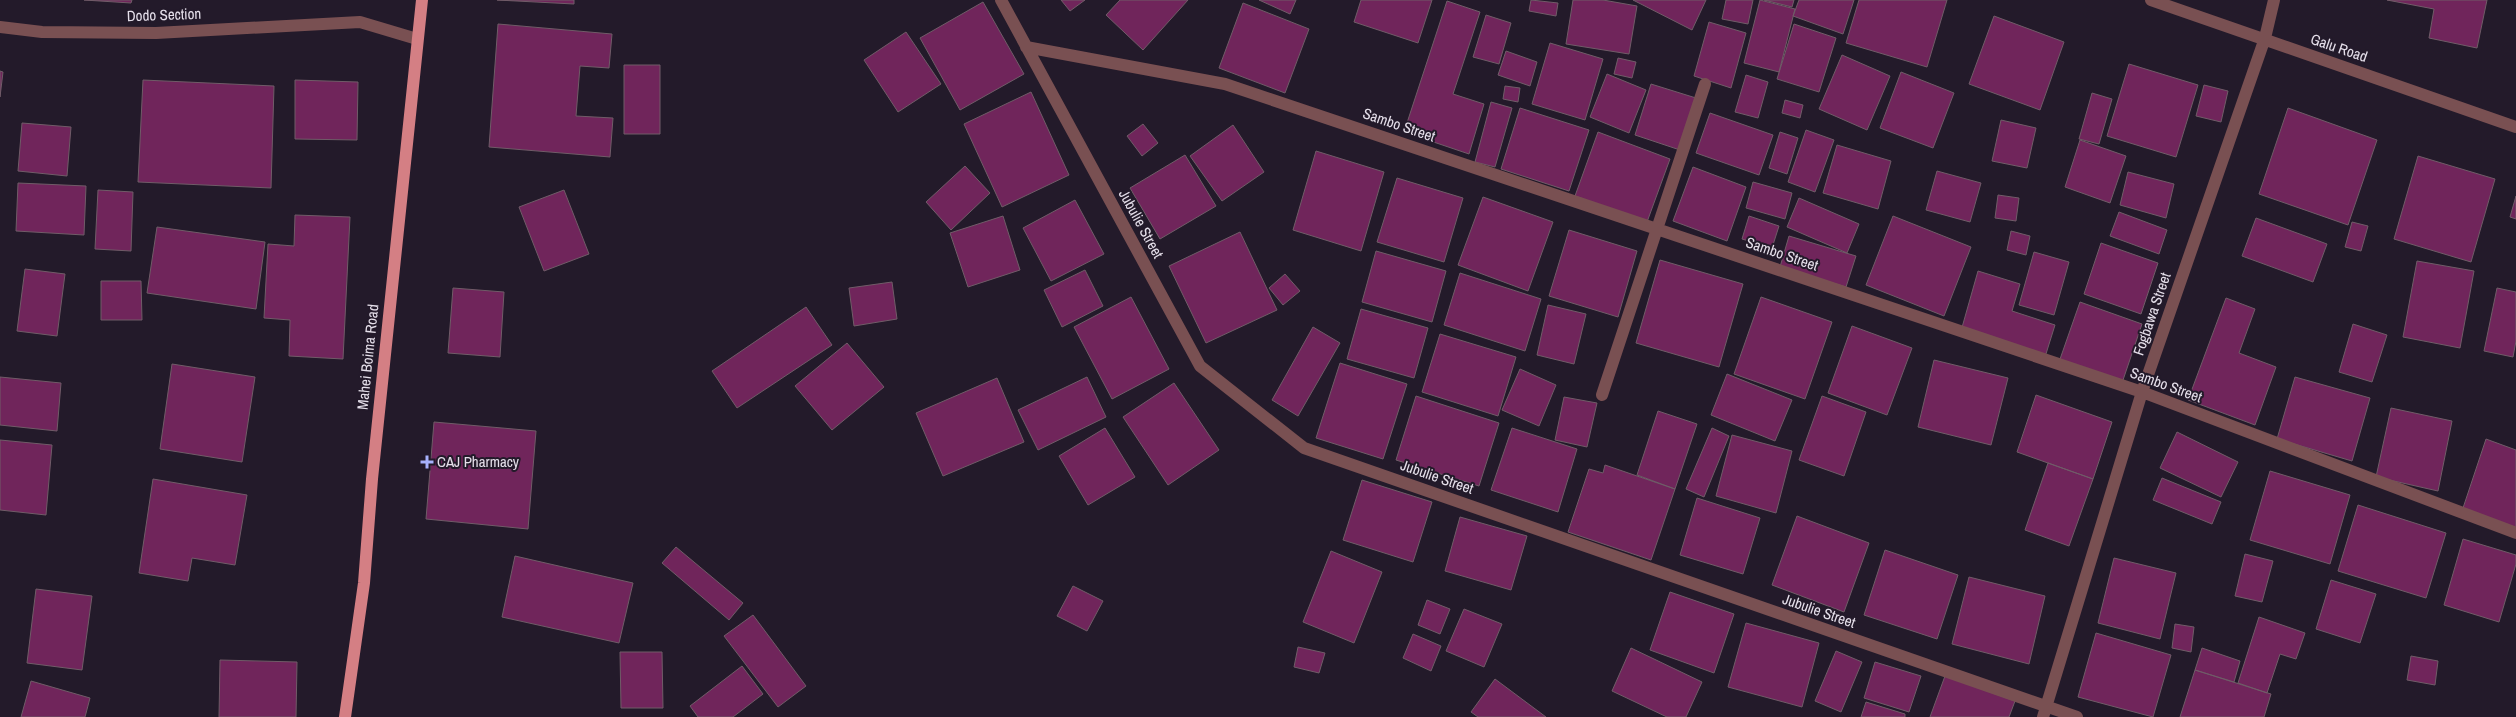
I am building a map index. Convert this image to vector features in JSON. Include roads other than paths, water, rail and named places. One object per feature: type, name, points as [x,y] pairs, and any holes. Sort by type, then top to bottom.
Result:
[{"type":"main road","name":"Mahei Boima Road","points":[[345,717],[364,583],[372,479],[422,0]]},
{"type":"street","name":"Jubulie Street","points":[[1001,0],[1200,366],[1304,448],[2044,712],[2077,717]]},
{"type":"street","name":"Galu Road","points":[[2151,0],[2265,38],[2516,127]]},
{"type":"street","name":"Fogbawa Street","points":[[2044,712],[2142,392],[2265,38],[2274,0]]},
{"type":"street","name":"Dodo Section","points":[[0,27],[42,32],[156,33],[360,22],[417,39]]},
{"type":"street","name":"Sambo Street","points":[[1026,47],[1224,84],[2142,392],[2516,533]]},
{"type":"street","points":[[1602,395],[1704,84]]},
{"type":"place","name":"CAJ Pharmacy","points":[[427,462]]}]
